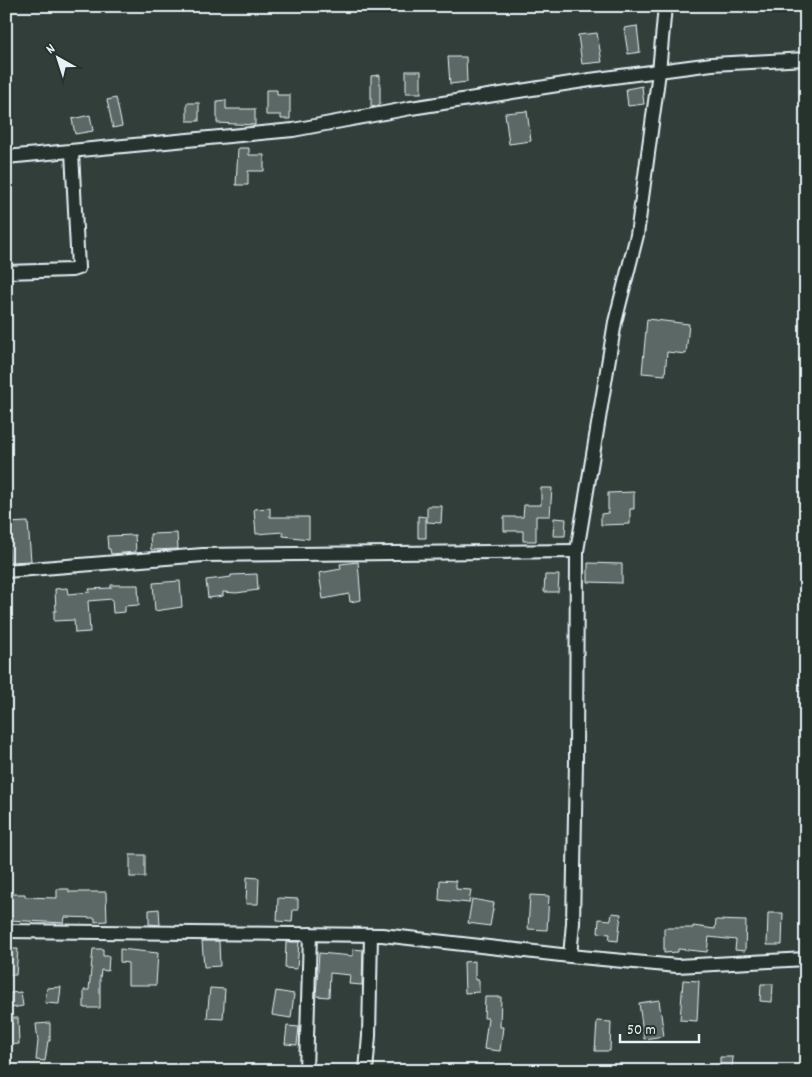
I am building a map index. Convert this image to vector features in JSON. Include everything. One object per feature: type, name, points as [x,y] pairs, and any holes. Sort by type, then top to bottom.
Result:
[{"type":"street","points":[[570,956],[573,923],[576,770],[577,551],[615,322],[636,244],[659,72],[665,6]]},
{"type":"street","points":[[6,157],[293,130],[450,101],[590,80],[712,64],[806,60]]},
{"type":"street","points":[[6,272],[72,270],[78,268],[72,152]]},
{"type":"street","points":[[6,571],[203,556],[577,551]]},
{"type":"street","points":[[6,931],[371,935],[467,943],[570,956],[677,966],[806,959]]},
{"type":"street","points":[[306,1071],[310,934]]},
{"type":"street","points":[[366,1071],[369,1036],[371,935]]},
{"type":"building","points":[[637,26],[640,52],[628,54],[624,28]]},
{"type":"building","points":[[597,33],[602,62],[582,64],[578,35]]},
{"type":"building","points":[[448,57],[466,57],[467,82],[450,84]]},
{"type":"building","points":[[406,71],[421,71],[421,93],[406,93]]},
{"type":"building","points":[[380,75],[380,105],[371,107],[371,76]]},
{"type":"building","points":[[642,86],[644,104],[628,106],[626,89]]},
{"type":"building","points":[[266,90],[277,90],[277,95],[290,95],[290,119],[281,119],[281,115],[266,115]]},
{"type":"building","points":[[116,98],[122,126],[113,128],[107,100]]},
{"type":"building","points":[[226,100],[226,109],[255,109],[255,125],[217,123],[217,101]]},
{"type":"building","points":[[187,103],[199,103],[199,121],[187,121]]},
{"type":"building","points":[[527,111],[531,141],[509,144],[505,113]]},
{"type":"building","points":[[90,115],[93,131],[75,134],[72,119]]},
{"type":"building","points":[[238,148],[249,148],[249,155],[264,155],[264,171],[248,171],[248,185],[236,185]]},
{"type":"building","points":[[647,319],[689,324],[686,354],[667,352],[665,375],[642,373]]},
{"type":"building","points":[[541,488],[552,488],[550,516],[536,516],[536,541],[523,541],[523,531],[504,531],[504,517],[523,517],[524,505],[541,505]]},
{"type":"building","points":[[634,492],[634,509],[630,509],[630,524],[601,525],[601,514],[608,513],[608,493]]},
{"type":"building","points":[[427,506],[442,506],[441,523],[427,522]]},
{"type":"building","points":[[270,508],[270,517],[309,517],[309,539],[283,536],[283,532],[256,534],[254,509]]},
{"type":"building","points":[[418,516],[426,517],[426,538],[418,538]]},
{"type":"building","points":[[554,518],[566,519],[565,536],[553,536]]},
{"type":"building","points":[[28,522],[31,561],[10,562],[6,523]]},
{"type":"building","points":[[177,533],[178,549],[151,550],[150,534]]},
{"type":"building","points":[[135,535],[136,552],[111,554],[110,549],[108,549],[107,536]]},
{"type":"building","points":[[358,562],[361,600],[350,602],[349,594],[323,599],[319,573],[341,569],[340,564]]},
{"type":"building","points":[[588,563],[622,564],[622,583],[588,582]]},
{"type":"building","points":[[257,574],[258,590],[236,593],[223,592],[223,596],[208,598],[206,580],[231,577],[231,575]]},
{"type":"building","points":[[545,575],[559,575],[558,592],[544,592]]},
{"type":"building","points":[[180,581],[182,607],[155,611],[153,583]]},
{"type":"building","points":[[111,585],[138,585],[139,605],[125,606],[125,612],[113,613],[112,599],[88,601],[90,632],[75,633],[74,620],[54,621],[54,611],[56,611],[55,589],[67,588],[68,594],[90,592],[89,589],[111,588]]},
{"type":"building","points":[[130,855],[145,855],[145,877],[130,877]]},
{"type":"building","points":[[247,877],[259,878],[258,904],[246,904]]},
{"type":"building","points":[[440,880],[456,881],[456,889],[471,890],[469,903],[439,900]]},
{"type":"building","points":[[57,889],[69,889],[69,892],[106,892],[107,921],[95,922],[95,918],[65,917],[64,923],[8,920],[6,896],[8,894],[25,894],[25,897],[57,898]]},
{"type":"building","points":[[530,895],[549,896],[547,930],[528,929]]},
{"type":"building","points":[[278,898],[298,899],[298,910],[293,910],[292,922],[277,921]]},
{"type":"building","points":[[472,899],[494,903],[490,926],[468,923]]},
{"type":"building","points":[[159,909],[160,925],[149,924],[149,910]]},
{"type":"building","points":[[612,913],[621,914],[618,941],[609,940],[610,934],[598,933],[599,919],[611,920]]},
{"type":"building","points":[[768,913],[783,913],[782,945],[767,945]]},
{"type":"building","points":[[716,920],[746,921],[745,951],[735,950],[736,940],[709,937],[707,952],[678,949],[678,952],[664,953],[664,928],[693,928],[693,926],[715,929]]},
{"type":"building","points":[[202,941],[219,941],[220,966],[204,967]]},
{"type":"building","points":[[286,942],[299,942],[297,969],[285,968]]},
{"type":"building","points":[[6,949],[18,949],[16,975],[6,975]]},
{"type":"building","points":[[93,949],[103,949],[103,956],[109,956],[108,971],[101,970],[100,1008],[84,1008],[84,990],[89,990]]},
{"type":"building","points":[[120,949],[158,953],[156,985],[128,985],[128,963],[120,962]]},
{"type":"building","points":[[353,949],[363,950],[362,985],[349,984],[350,975],[330,973],[329,997],[316,996],[319,953],[353,956]]},
{"type":"building","points":[[475,961],[475,980],[479,980],[479,992],[465,993],[464,962]]},
{"type":"building","points":[[683,980],[699,981],[697,1021],[680,1020]]},
{"type":"building","points":[[761,984],[773,984],[772,1002],[760,1001]]},
{"type":"building","points":[[61,987],[59,1004],[45,1003],[47,988]]},
{"type":"building","points":[[210,988],[225,989],[223,1019],[207,1018]]},
{"type":"building","points":[[276,991],[294,994],[291,1018],[272,1015]]},
{"type":"building","points":[[21,992],[23,1006],[11,1008],[10,993]]},
{"type":"building","points":[[485,997],[501,997],[500,1027],[503,1027],[500,1051],[484,1049],[488,1018],[484,1018]]},
{"type":"building","points":[[659,1000],[664,1036],[644,1039],[639,1003]]},
{"type":"building","points":[[7,1018],[18,1018],[19,1044],[8,1045]]},
{"type":"building","points":[[597,1021],[611,1022],[610,1051],[595,1051]]},
{"type":"building","points":[[50,1023],[50,1041],[48,1041],[45,1061],[36,1060],[38,1041],[36,1024]]},
{"type":"building","points":[[287,1026],[299,1027],[297,1045],[285,1044]]},
{"type":"building","points":[[720,1057],[733,1057],[732,1071],[720,1071]]}]
